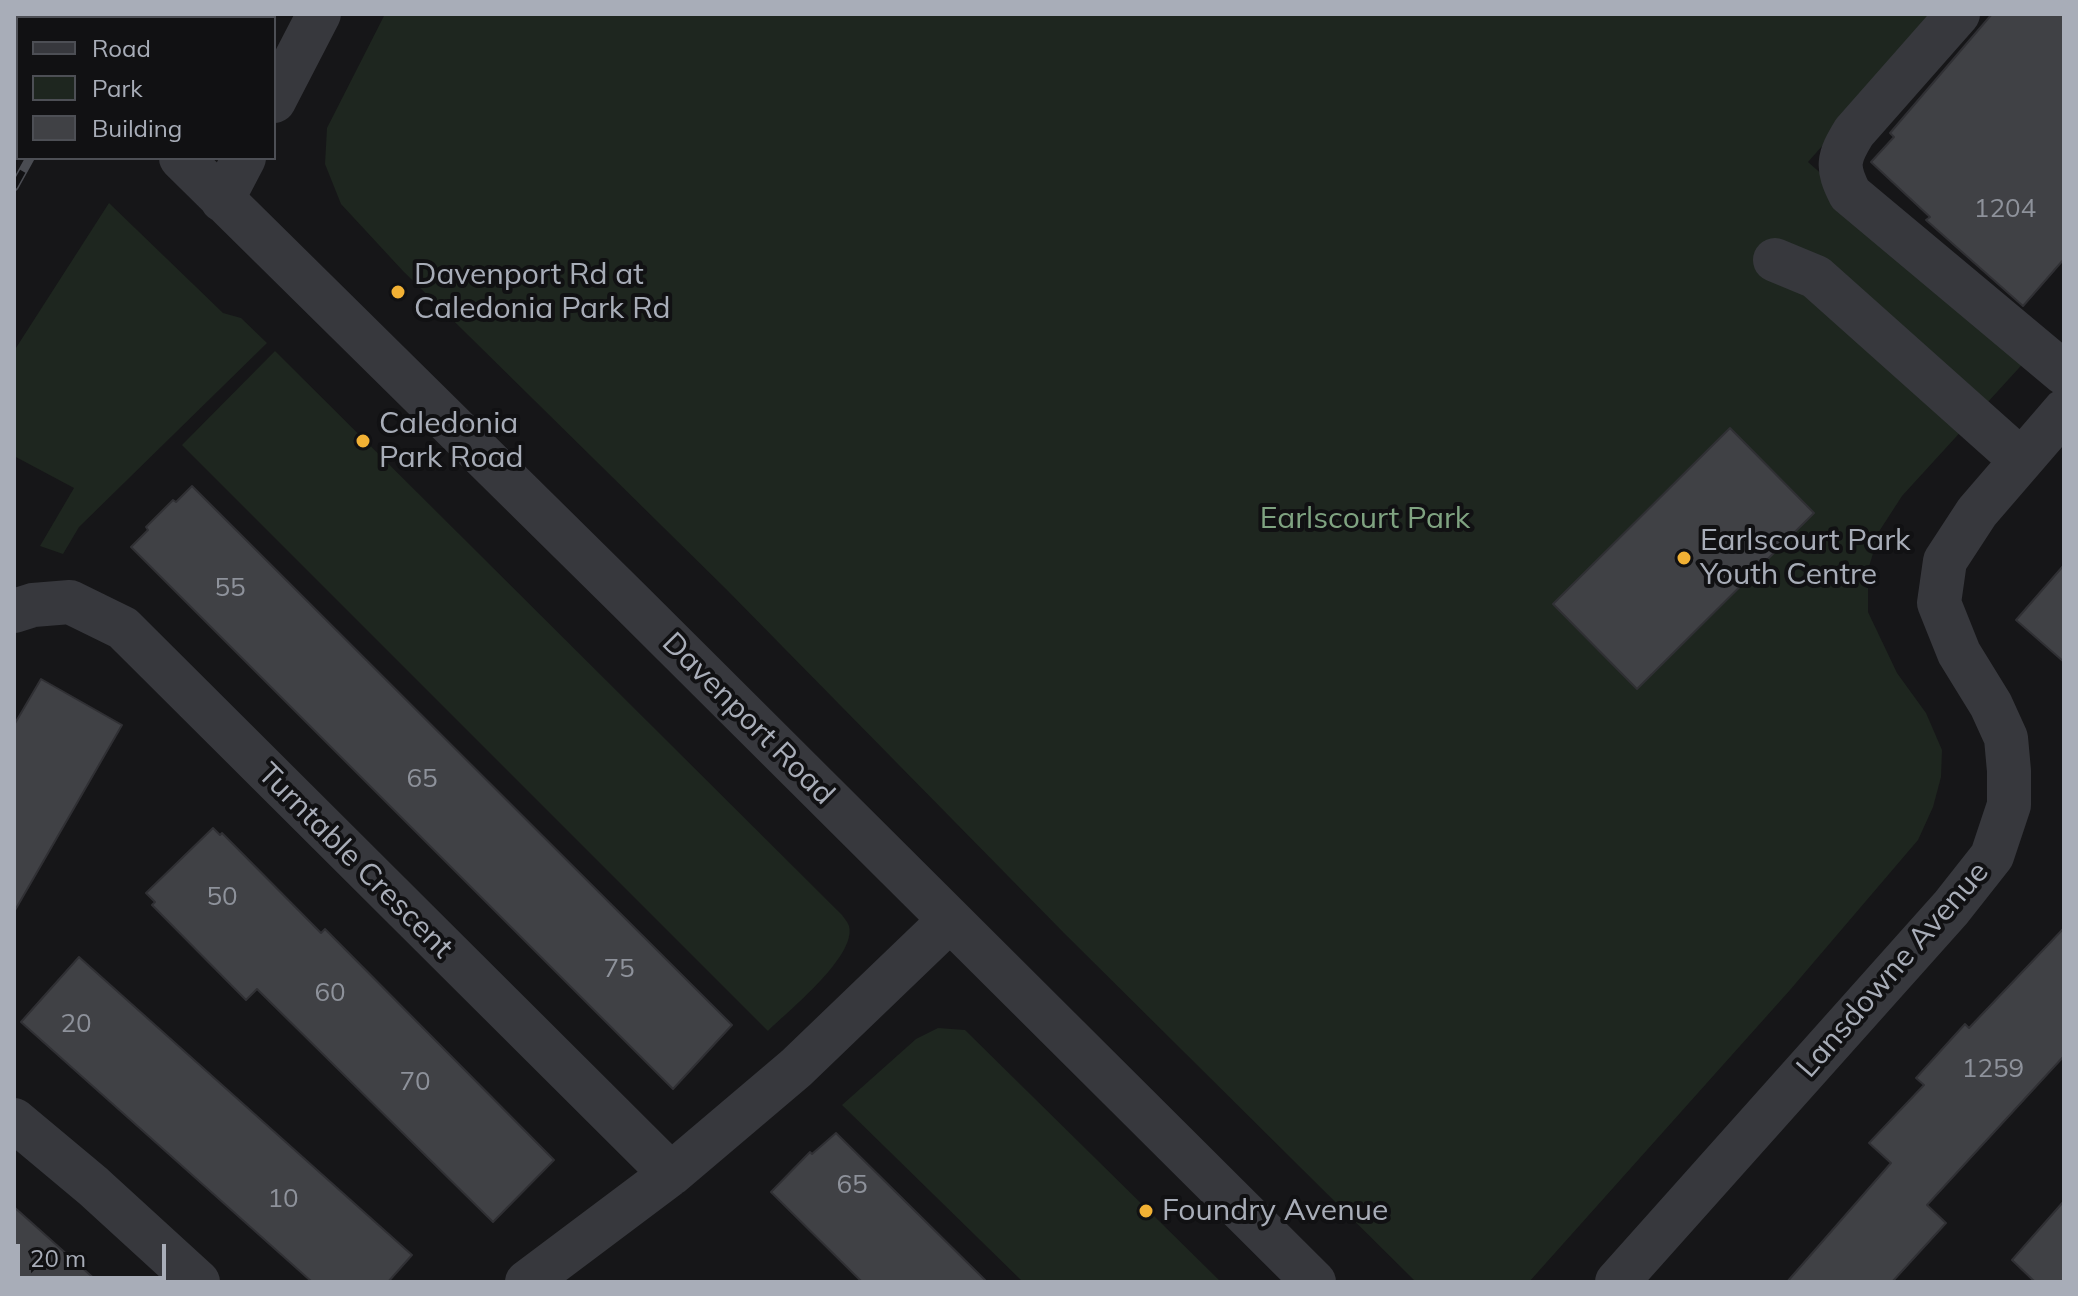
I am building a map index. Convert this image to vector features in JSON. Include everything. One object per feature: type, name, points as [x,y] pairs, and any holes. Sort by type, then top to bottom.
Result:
[{"type":"street","points":[[276,97],[319,14]]},
{"type":"street","points":[[1958,14],[1854,132],[1842,152],[1839,173],[1850,194],[2064,373]]},
{"type":"street","name":"Davenport Road","points":[[183,160],[1314,1282]]},
{"type":"street","points":[[222,200],[243,160]]},
{"type":"street","points":[[1775,260],[1816,277],[2021,460]]},
{"type":"street","name":"Lansdowne Avenue","points":[[1617,1282],[1951,908],[1992,856],[2009,805],[2006,738],[1991,705],[1959,653],[1939,603],[1945,561],[1962,532],[2064,411]]},
{"type":"street","name":"Turntable Crescent","points":[[14,611],[33,605],[70,602],[123,628],[671,1174]]},
{"type":"street","points":[[527,1282],[671,1174],[796,1068],[949,921]]},
{"type":"street","points":[[14,1120],[93,1186],[198,1282]]},
{"type":"green space","name":"Earlscourt Park","points":[[385,14],[1939,14],[1808,162],[2029,357],[1902,496],[1880,530],[1868,570],[1868,612],[1897,673],[1926,713],[1942,750],[1941,777],[1933,807],[1918,840],[1790,990],[1529,1282],[1416,1282],[1064,933],[726,589],[403,271],[341,204],[325,164],[327,128]]},
{"type":"green space","points":[[109,203],[223,313],[241,318],[267,343],[79,527],[63,554],[40,546],[74,488],[14,456],[14,351]]},
{"type":"green space","points":[[275,351],[846,920],[849,938],[843,952],[819,982],[768,1031],[182,445]]},
{"type":"green space","points":[[938,1028],[965,1030],[1221,1282],[1023,1282],[842,1105],[916,1039]]},
{"type":"building","points":[[1992,14],[2064,14],[2064,259],[2023,306],[1926,220],[1930,217],[1871,162],[1894,137],[1890,133]]},
{"type":"building","name":"Earlscourt Park Youth Centre","points":[[1730,428],[1814,513],[1637,689],[1553,604]]},
{"type":"building","points":[[192,486],[732,1025],[673,1089],[131,547],[173,500],[176,502]]},
{"type":"building","points":[[2064,565],[2064,662],[2016,620]]},
{"type":"building","points":[[41,679],[122,725],[14,912],[14,725]]},
{"type":"building","points":[[213,828],[220,835],[222,833],[321,933],[325,929],[554,1160],[493,1222],[257,989],[246,1000],[152,905],[155,902],[146,893]]},
{"type":"building","points":[[2064,928],[2064,1056],[1927,1205],[1946,1223],[1892,1282],[1787,1282],[1891,1163],[1869,1143],[1924,1085],[1916,1078],[1965,1024],[1969,1028]]},
{"type":"building","points":[[79,957],[412,1255],[388,1282],[312,1282],[21,1022]]},
{"type":"building","points":[[836,1133],[987,1282],[862,1282],[771,1192],[810,1152],[812,1154]]},
{"type":"building","points":[[2064,1201],[2064,1282],[2035,1282],[2012,1260]]},
{"type":"building","points":[[14,1207],[98,1282],[14,1282]]},
{"type":"railway","points":[[14,187],[29,160]]},
{"type":"place","name":"Davenport Rd at Caledonia Park Rd","points":[[398,292]]},
{"type":"place","name":"Caledonia Park Road","points":[[363,441]]},
{"type":"place","name":"Earlscourt Park Youth Centre","points":[[1684,558]]},
{"type":"place","name":"Foundry Avenue","points":[[1146,1211]]}]
